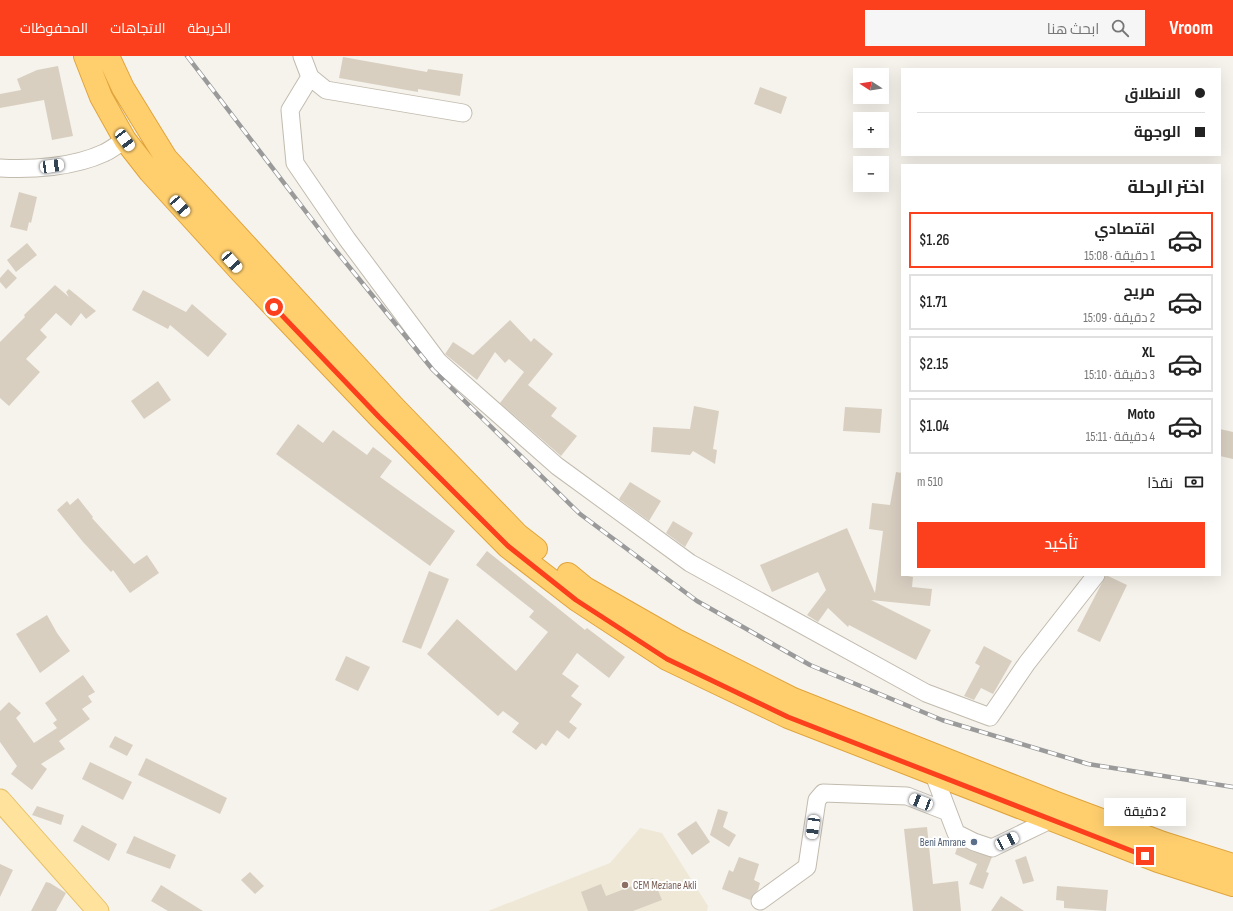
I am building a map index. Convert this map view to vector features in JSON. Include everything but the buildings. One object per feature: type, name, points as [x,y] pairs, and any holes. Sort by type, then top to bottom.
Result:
[{"type":"highway","points":[[85,56],[101,97],[125,140],[150,172],[242,274],[379,417],[514,551],[576,600],[667,659],[788,717],[1158,862],[1233,885]]},
{"type":"highway","points":[[108,56],[123,88],[166,158],[394,407],[518,535],[585,588],[676,640],[793,699],[1056,803],[1163,843],[1233,865]]},
{"type":"main road","points":[[0,800],[98,911]]},
{"type":"street","points":[[302,56],[310,77],[326,90],[463,113]]},
{"type":"street","points":[[310,77],[290,110],[294,163],[347,239],[438,361],[557,466],[690,563],[926,693],[990,717],[1027,662],[1095,576]]},
{"type":"street","points":[[0,168],[25,170],[65,164],[104,153],[125,140]]},
{"type":"street","points":[[934,775],[956,833],[974,842],[992,848],[1050,820]]},
{"type":"street","points":[[760,901],[807,867],[816,800],[823,792],[907,796],[948,812]]},
{"type":"shaded area","name":"CEM Meziane Akli","points":[[640,828],[662,833],[708,906],[707,911],[488,911],[610,863]]},
{"type":"railway","points":[[187,56],[329,242],[433,370],[580,514],[697,601],[810,665],[942,720],[1088,764],[1233,787]]},
{"type":"place","name":"Beni Amrane","points":[[974,842]]},
{"type":"place","name":"CEM Meziane Akli","points":[[625,885]]},
{"type":"route","points":[[274,307],[379,417],[508,546],[576,600],[667,659],[788,717],[1145,856]]}]
